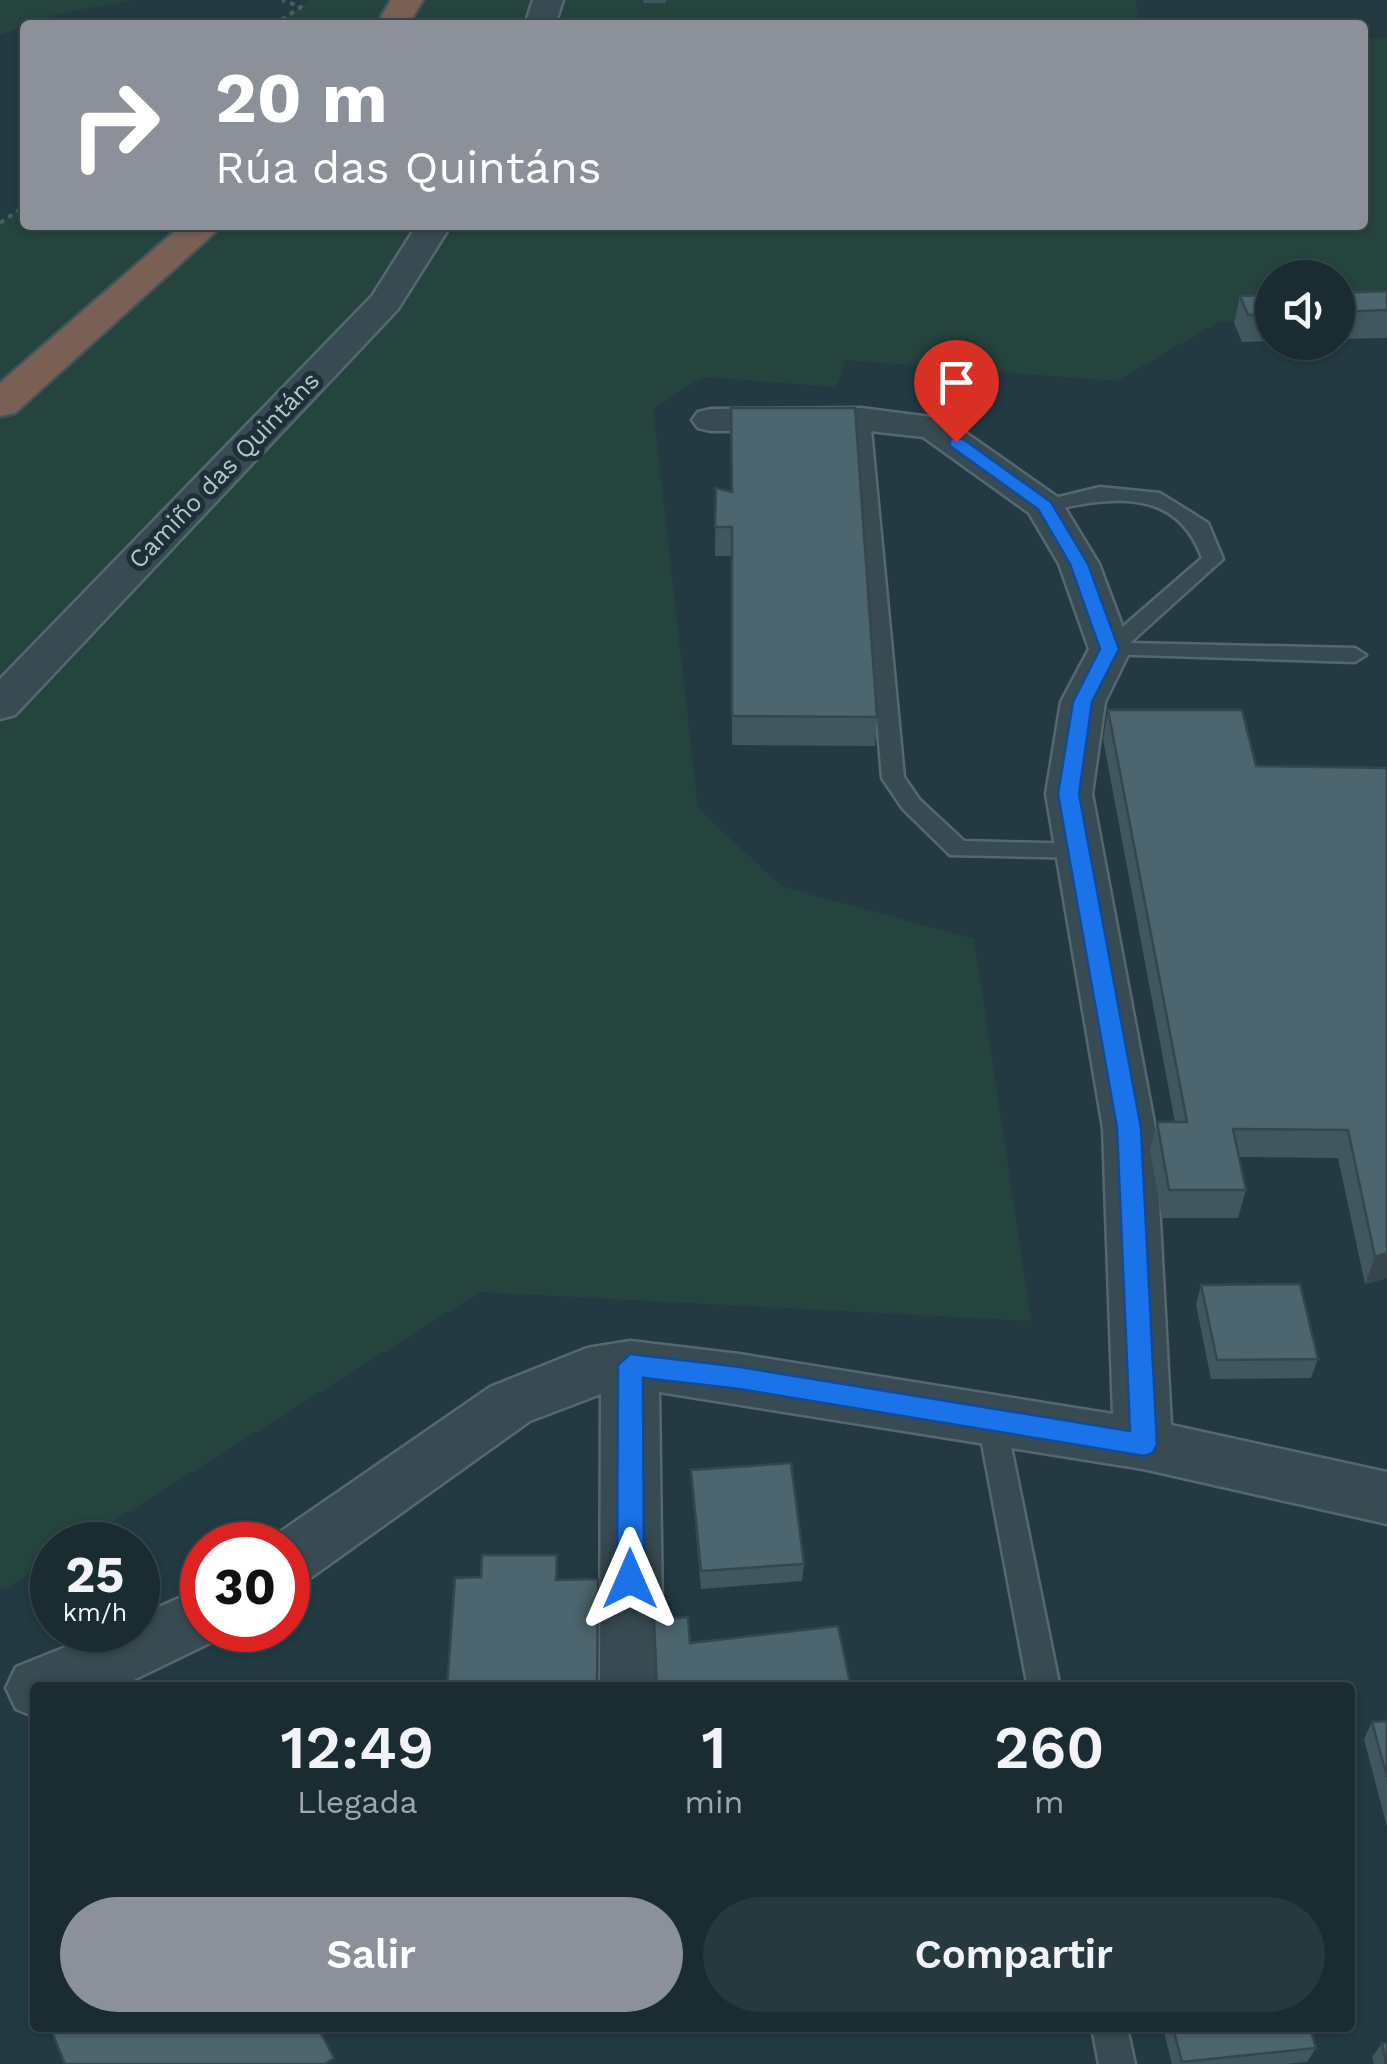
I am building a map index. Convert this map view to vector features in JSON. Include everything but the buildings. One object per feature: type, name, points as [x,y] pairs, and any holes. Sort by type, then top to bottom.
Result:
[{"type":"highway","points":[[0,404],[198,230]]},
{"type":"street","name":"Camiño das Quintáns","points":[[0,705],[386,302],[431,230]]},
{"type":"street","points":[[712,420],[862,419],[934,427],[1045,506],[1079,564],[1110,649],[1082,702],[1069,794],[1129,1128],[1144,1444]]},
{"type":"street","points":[[310,1545],[510,1404],[587,1372],[630,1365],[740,1378],[1144,1444],[1387,1498]]},
{"type":"street","points":[[630,1365],[630,1682]]},
{"type":"street","points":[[52,1682],[102,1664],[180,1627]]},
{"type":"street","points":[[0,1701],[30,1690]]},
{"type":"lane","points":[[862,419],[893,778],[911,804],[958,850],[1080,852]]},
{"type":"lane","points":[[1045,506],[1100,493],[1153,497],[1202,527],[1213,559],[1110,649]]},
{"type":"lane","points":[[1110,649],[1355,654]]},
{"type":"lane","points":[[992,1422],[1043,1682]]},
{"type":"lane","points":[[1111,2032],[1118,2064]]},
{"type":"path","points":[[282,0],[300,7]]},
{"type":"path","points":[[280,20],[306,0]]},
{"type":"green space","points":[[0,0],[136,0],[65,12],[42,20],[20,20],[20,28],[0,35]]},
{"type":"green space","points":[[311,0],[1135,0],[1139,20],[281,20]]},
{"type":"green space","points":[[1368,38],[1387,38],[1387,318],[1355,319],[1355,260],[1255,260],[1255,322],[1218,322],[1117,381],[845,360],[837,387],[703,377],[653,408],[698,809],[783,887],[974,939],[1031,1321],[480,1292],[112,1522],[30,1522],[30,1573],[5,1589],[0,1586],[0,223],[20,209],[20,230],[1368,230]]},
{"type":"route","points":[[630,1579],[630,1365],[740,1378],[1144,1444],[1129,1128],[1069,794],[1082,702],[1110,649],[1079,564],[1045,506],[1003,472],[956,442]]}]
